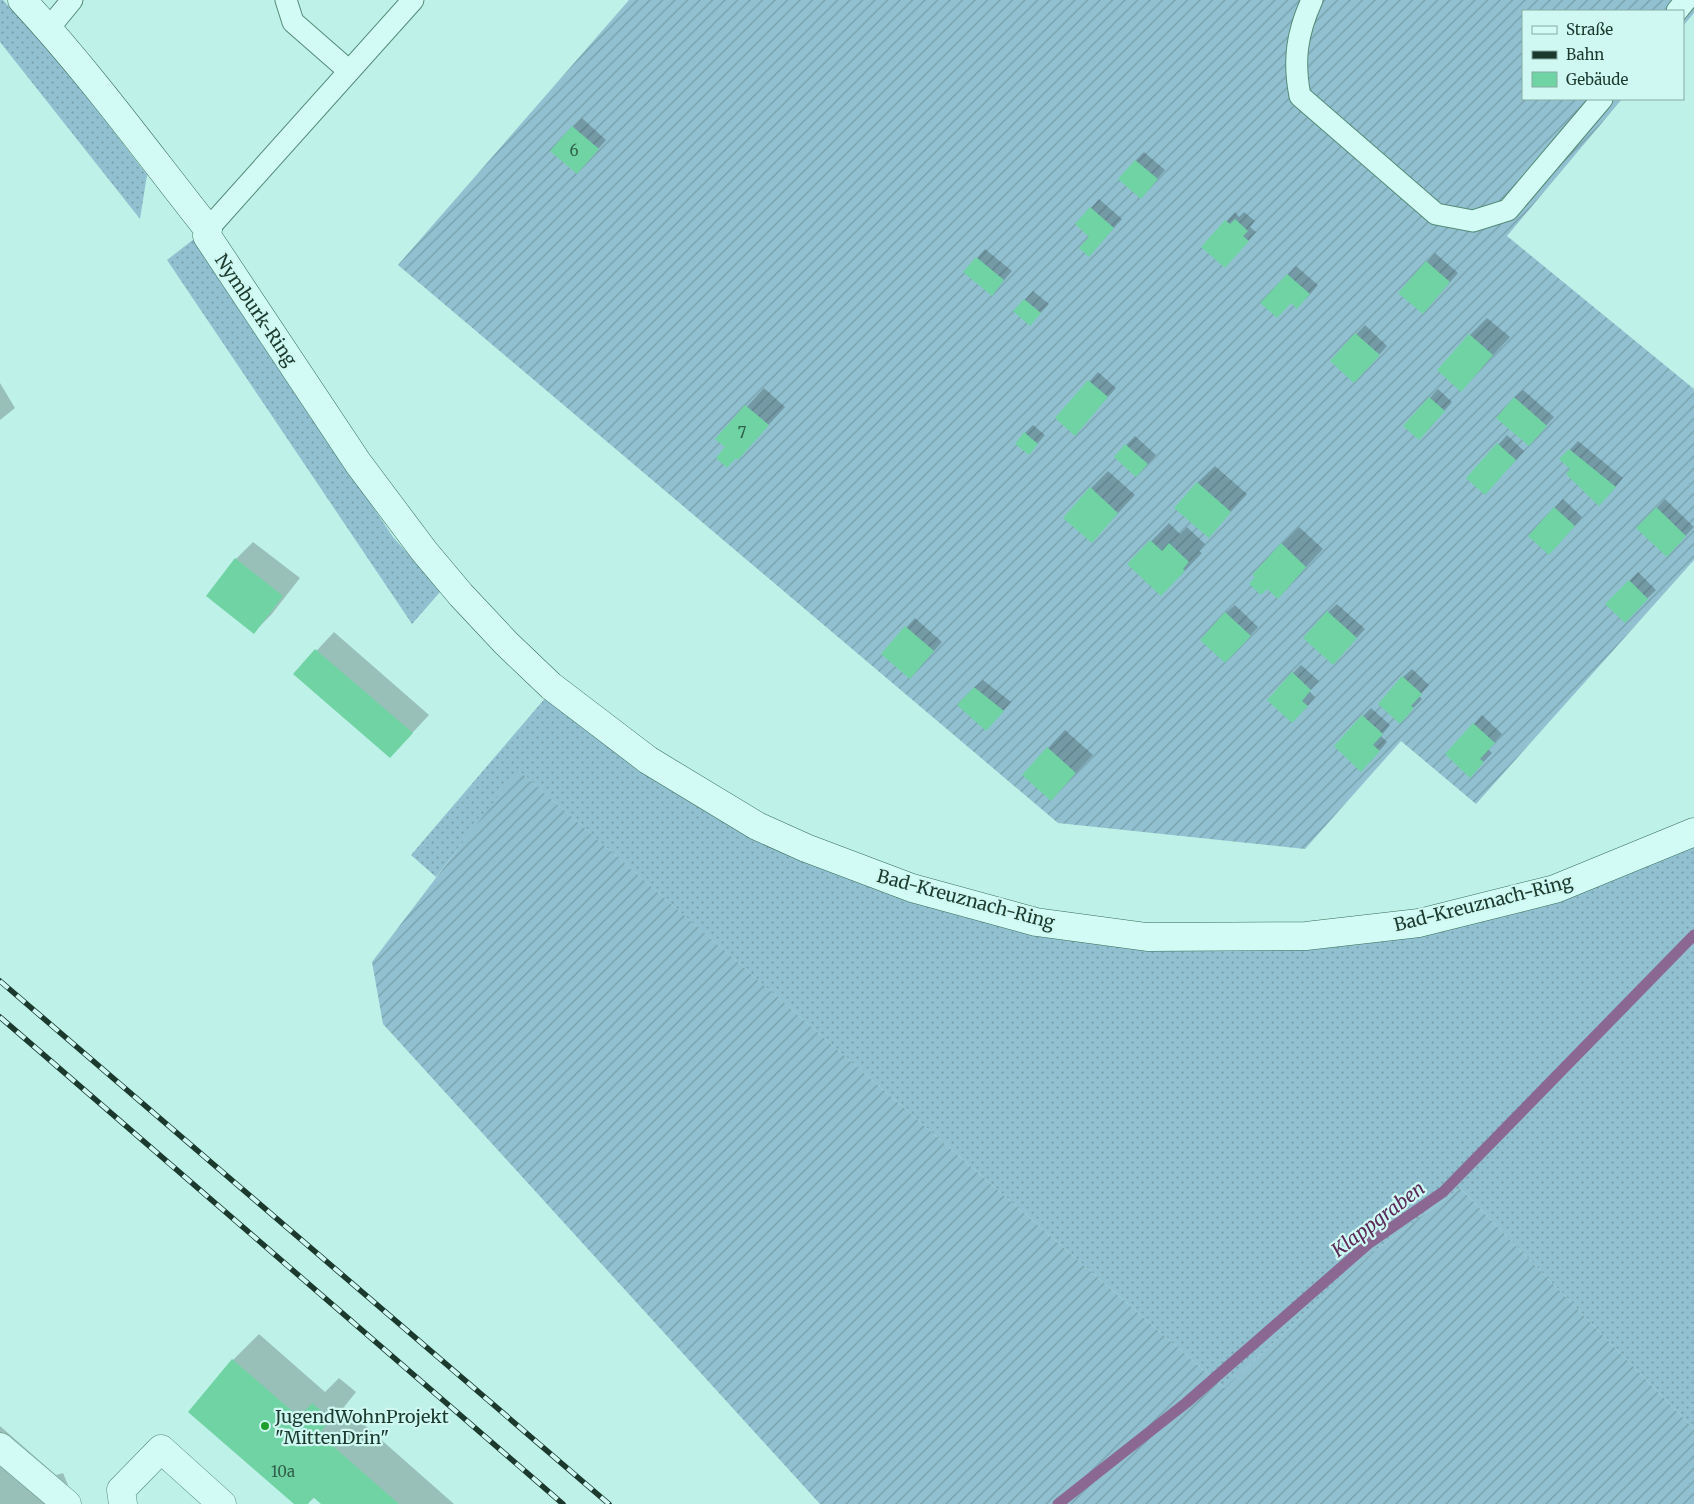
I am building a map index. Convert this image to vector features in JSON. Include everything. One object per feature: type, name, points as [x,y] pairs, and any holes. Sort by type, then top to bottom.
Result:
[{"type":"main road","name":"Nymburk-Ring","points":[[22,0],[49,28],[208,229],[207,236],[358,463],[424,551],[461,595]]},
{"type":"main road","name":"Bad-Kreuznach-Ring","points":[[461,595],[551,686],[648,760],[711,799],[765,829],[856,868],[912,888],[1036,922],[1148,937],[1306,936],[1419,923],[1555,889],[1694,832]]},
{"type":"main road","points":[[0,1447],[67,1504]]},
{"type":"main road","points":[[122,1504],[121,1490],[161,1449],[222,1504]]},
{"type":"lane","points":[[49,28],[72,0]]},
{"type":"lane","points":[[286,0],[293,22],[349,71]]},
{"type":"lane","points":[[208,229],[412,0]]},
{"type":"lane","points":[[1312,0],[1298,42],[1295,71],[1300,96],[1436,214],[1473,221],[1508,210],[1601,100]]},
{"type":"lane","points":[[1678,10],[1686,0]]},
{"type":"shaded area","points":[[0,0],[3,0],[60,62],[147,175],[140,219],[0,42]]},
{"type":"shaded area","points":[[629,0],[1694,0],[1694,13],[1684,25],[1684,10],[1522,10],[1522,100],[1621,100],[1507,236],[1694,389],[1694,560],[1476,804],[1401,741],[1305,849],[1058,823],[398,265]]},
{"type":"shaded area","points":[[194,239],[393,537],[441,591],[412,624],[167,260]]},
{"type":"shaded area","points":[[547,696],[917,897],[1318,944],[1694,842],[1694,1429],[1460,1188],[1373,1252],[1224,1388],[519,771],[436,877],[411,855]]},
{"type":"shaded area","points":[[518,770],[1224,1388],[1373,1252],[1460,1188],[1694,1429],[1694,1504],[820,1504],[383,1024],[372,962]]},
{"type":"building","points":[[572,126],[599,149],[577,174],[550,151]]},
{"type":"building","points":[[1135,160],[1158,179],[1141,199],[1118,179]]},
{"type":"building","points":[[1090,207],[1114,228],[1089,257],[1079,248],[1089,237],[1075,224]]},
{"type":"building","points":[[1235,219],[1248,231],[1243,236],[1249,241],[1225,268],[1201,247],[1225,220],[1230,224]]},
{"type":"building","points":[[976,257],[1004,280],[992,296],[963,272]]},
{"type":"building","points":[[1426,261],[1450,282],[1423,314],[1398,293]]},
{"type":"building","points":[[1287,274],[1310,294],[1297,309],[1291,303],[1277,318],[1260,303]]},
{"type":"building","points":[[1024,299],[1041,313],[1030,326],[1013,311]]},
{"type":"building","points":[[1355,333],[1380,355],[1354,383],[1330,361]]},
{"type":"building","points":[[1469,334],[1493,355],[1461,392],[1437,370]]},
{"type":"building","points":[[1088,380],[1108,397],[1075,436],[1055,418]]},
{"type":"building","points":[[1429,397],[1445,411],[1419,440],[1403,426]]},
{"type":"building","points":[[1514,397],[1547,426],[1529,446],[1496,418]]},
{"type":"building","points":[[745,405],[769,425],[738,460],[736,458],[727,468],[716,458],[725,447],[715,439]]},
{"type":"building","points":[[1024,432],[1038,444],[1029,455],[1015,444]]},
{"type":"building","points":[[1497,443],[1516,460],[1485,495],[1466,478]]},
{"type":"building","points":[[1125,444],[1148,464],[1136,477],[1114,457]]},
{"type":"building","points":[[1569,449],[1616,487],[1599,506],[1566,474],[1570,469],[1559,459]]},
{"type":"building","points":[[1197,482],[1231,512],[1209,538],[1174,508]]},
{"type":"building","points":[[1090,487],[1118,513],[1092,543],[1063,518]]},
{"type":"building","points":[[1554,507],[1575,526],[1549,555],[1528,536]]},
{"type":"building","points":[[1656,507],[1686,536],[1667,557],[1636,528]]},
{"type":"building","points":[[1150,540],[1162,551],[1169,543],[1189,562],[1183,569],[1185,571],[1161,596],[1127,564]]},
{"type":"building","points":[[1281,543],[1306,567],[1278,599],[1267,589],[1261,595],[1249,584],[1255,577],[1252,575]]},
{"type":"building","points":[[235,558],[283,596],[254,634],[206,596]]},
{"type":"building","points":[[1629,580],[1648,599],[1625,623],[1605,604]]},
{"type":"building","points":[[1327,611],[1357,638],[1333,665],[1303,638]]},
{"type":"building","points":[[1225,612],[1251,636],[1225,663],[1200,640]]},
{"type":"building","points":[[905,626],[934,651],[910,679],[881,654]]},
{"type":"building","points":[[315,649],[413,733],[390,758],[293,674]]},
{"type":"building","points":[[1292,672],[1311,690],[1302,701],[1308,706],[1292,723],[1267,700]]},
{"type":"building","points":[[1402,676],[1422,694],[1411,706],[1414,708],[1400,724],[1378,704]]},
{"type":"building","points":[[974,687],[1004,711],[986,731],[957,705]]},
{"type":"building","points":[[1362,715],[1383,734],[1373,745],[1380,751],[1361,772],[1334,746]]},
{"type":"building","points":[[1473,723],[1495,743],[1480,759],[1484,762],[1470,778],[1445,754]]},
{"type":"building","points":[[1047,747],[1076,773],[1051,801],[1022,775]]},
{"type":"building","name":"JugendWohnProjekt \"MittenDrin\"","points":[[232,1359],[299,1417],[312,1403],[331,1419],[319,1434],[399,1504],[321,1504],[313,1497],[308,1504],[294,1504],[188,1412]]},
{"type":"waterway","name":"Klappgraben","points":[[1058,1504],[1186,1403],[1368,1244],[1443,1192],[1694,935]]},
{"type":"railway","points":[[0,981],[609,1504]]},
{"type":"railway","points":[[0,1017],[563,1504]]},
{"type":"place","name":"JugendWohnProjekt \"MittenDrin\"","points":[[265,1426]]}]
